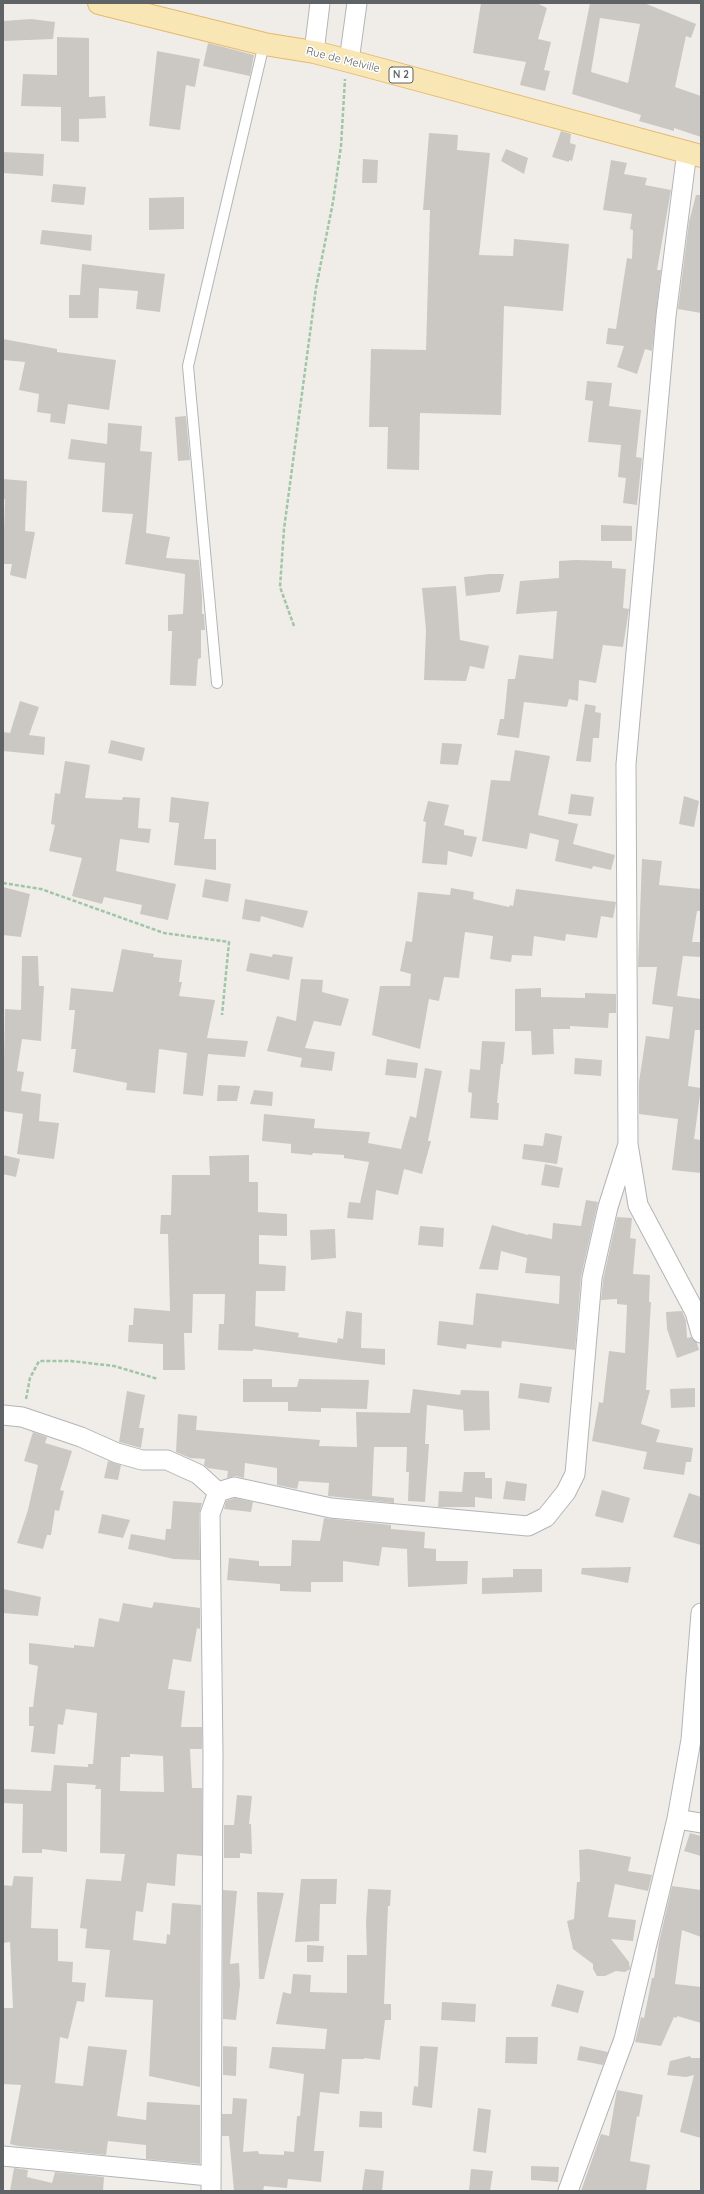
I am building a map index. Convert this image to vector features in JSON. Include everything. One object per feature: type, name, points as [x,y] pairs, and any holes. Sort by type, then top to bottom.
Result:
[{"type":"main road","name":"Rue de Melville","points":[[99,3],[264,44],[314,52],[694,154]]},
{"type":"street","points":[[314,52],[320,3]]},
{"type":"street","points":[[349,61],[357,3]]},
{"type":"street","points":[[694,154],[666,316],[626,764],[628,1144],[638,1205],[695,1312],[701,1333]]},
{"type":"street","points":[[218,1492],[234,1487],[331,1508],[528,1526],[546,1518],[566,1492],[574,1474],[592,1278],[608,1207],[628,1144]]},
{"type":"street","points":[[3,1415],[22,1417],[81,1437],[117,1453],[142,1460],[167,1460],[198,1474],[218,1492]]},
{"type":"street","points":[[3,2156],[210,2183],[213,1753],[210,1514],[218,1492]]},
{"type":"street","points":[[568,2191],[624,2039],[677,1819],[691,1740],[701,1613]]},
{"type":"street","points":[[677,1819],[701,1823]]},
{"type":"lane","points":[[217,683],[188,366],[264,44]]},
{"type":"path","points":[[294,626],[280,587],[284,529],[316,288],[333,202],[340,146],[343,83],[349,61]]},
{"type":"path","points":[[3,883],[41,889],[164,933],[229,942],[222,1015]]},
{"type":"path","points":[[22,1417],[30,1378],[39,1361],[71,1361],[114,1366],[158,1379]]},
{"type":"building","points":[[481,3],[537,3],[547,8],[538,39],[551,42],[544,70],[550,71],[545,91],[520,85],[526,62],[473,53]]},
{"type":"building","points":[[590,3],[644,3],[696,24],[691,38],[686,36],[675,87],[701,96],[701,137],[674,128],[674,131],[639,121],[641,115],[572,94]],"holes":[[[600,18],[640,24],[628,83],[591,72]]]},
{"type":"building","points":[[31,19],[55,22],[53,39],[3,41],[3,21]]},
{"type":"building","points":[[57,37],[89,38],[89,97],[105,96],[106,118],[79,119],[79,142],[61,141],[61,107],[21,106],[23,74],[57,75]]},
{"type":"building","points":[[208,43],[254,55],[250,76],[203,66]]},
{"type":"building","points":[[157,51],[200,59],[195,87],[186,85],[180,130],[149,126]]},
{"type":"building","points":[[561,131],[571,134],[570,143],[576,145],[572,161],[569,160],[569,162],[552,157]]},
{"type":"building","points":[[429,133],[458,135],[457,150],[490,153],[479,255],[513,256],[514,239],[569,244],[563,311],[504,306],[501,415],[420,413],[419,470],[387,469],[388,427],[369,427],[371,349],[426,350],[430,210],[423,210]]},
{"type":"building","points":[[506,149],[528,158],[524,174],[501,161]]},
{"type":"building","points":[[3,152],[44,154],[43,176],[3,173]]},
{"type":"building","points":[[363,159],[378,160],[377,183],[362,183]]},
{"type":"building","points":[[611,160],[627,163],[624,174],[647,178],[645,185],[671,190],[657,270],[661,270],[652,351],[645,349],[637,374],[617,367],[624,346],[606,344],[608,328],[616,329],[627,258],[632,259],[633,230],[630,229],[632,214],[603,210]]},
{"type":"building","points":[[53,184],[86,187],[84,205],[51,202]]},
{"type":"building","points":[[696,195],[701,195],[701,313],[678,309],[689,222]]},
{"type":"building","points":[[184,197],[184,229],[149,230],[149,198]]},
{"type":"building","points":[[42,230],[92,235],[91,251],[40,244]]},
{"type":"building","points":[[82,264],[165,274],[160,312],[136,309],[138,291],[99,288],[98,318],[69,318],[69,295],[80,295]]},
{"type":"building","points":[[3,339],[57,349],[57,352],[116,360],[109,410],[68,404],[65,424],[50,422],[51,414],[37,412],[39,394],[19,390],[25,362],[3,360]]},
{"type":"building","points":[[587,381],[612,383],[609,406],[641,410],[636,457],[642,458],[637,505],[623,503],[626,478],[618,477],[621,445],[588,442],[593,401],[585,400]]},
{"type":"building","points":[[186,416],[190,460],[178,461],[175,417]]},
{"type":"building","points":[[108,423],[142,426],[140,451],[152,452],[146,533],[170,537],[166,558],[199,560],[202,614],[204,614],[205,630],[201,630],[201,658],[198,659],[196,686],[170,685],[172,631],[168,631],[168,615],[183,614],[185,574],[125,564],[133,514],[102,512],[105,463],[68,459],[71,439],[107,444]]},
{"type":"building","points":[[3,479],[27,481],[25,531],[35,532],[26,579],[10,575],[12,564],[3,564],[5,499],[3,499]]},
{"type":"building","points":[[601,525],[632,526],[632,541],[601,541]]},
{"type":"building","points":[[559,561],[612,561],[612,568],[626,569],[623,608],[629,609],[623,647],[603,645],[596,683],[579,680],[578,701],[569,699],[567,707],[524,702],[519,738],[497,735],[500,719],[504,719],[508,679],[515,679],[519,655],[553,659],[557,611],[516,614],[520,581],[559,578]]},
{"type":"building","points":[[504,574],[500,592],[466,596],[464,577]]},
{"type":"building","points":[[456,586],[460,640],[489,646],[484,669],[470,666],[466,681],[424,680],[426,630],[422,588]]},
{"type":"building","points":[[20,701],[39,707],[29,735],[45,737],[44,755],[3,751],[3,732],[10,733]]},
{"type":"building","points":[[585,704],[596,706],[595,712],[601,713],[599,738],[593,738],[591,762],[576,761]]},
{"type":"building","points":[[111,740],[145,748],[142,761],[108,753]]},
{"type":"building","points":[[442,743],[462,744],[458,765],[440,764]]},
{"type":"building","points":[[515,750],[550,756],[538,815],[578,824],[573,844],[615,855],[611,870],[593,866],[592,869],[555,861],[559,840],[530,833],[527,849],[482,841],[491,780],[510,781]]},
{"type":"building","points":[[65,761],[90,765],[85,798],[122,800],[123,797],[140,798],[138,828],[151,829],[149,843],[120,839],[116,871],[176,884],[168,920],[140,914],[142,905],[104,897],[102,904],[72,896],[82,858],[49,851],[55,825],[51,824],[55,793],[60,794]]},
{"type":"building","points":[[571,794],[594,797],[591,816],[568,814]]},
{"type":"building","points":[[684,796],[699,801],[694,827],[679,824]]},
{"type":"building","points":[[171,797],[209,802],[204,839],[216,839],[216,870],[174,865],[179,823],[169,822]]},
{"type":"building","points":[[428,801],[449,805],[444,825],[464,830],[464,835],[477,837],[472,857],[448,851],[447,865],[422,863],[426,822],[423,821]]},
{"type":"building","points":[[642,859],[662,861],[659,885],[701,889],[701,911],[697,911],[692,942],[701,942],[701,957],[683,956],[677,996],[701,999],[701,1030],[695,1030],[688,1086],[701,1088],[694,1139],[701,1140],[701,1173],[672,1170],[678,1119],[639,1114],[639,1082],[646,1036],[669,1039],[673,1007],[652,1004],[657,967],[638,967]]},
{"type":"building","points":[[205,879],[231,884],[228,902],[202,897]]},
{"type":"building","points":[[3,887],[30,894],[21,937],[3,935]]},
{"type":"building","points":[[451,888],[474,892],[473,899],[509,907],[510,905],[513,906],[516,889],[616,902],[613,918],[601,916],[597,938],[566,934],[565,941],[534,936],[532,956],[512,955],[511,962],[490,959],[493,936],[465,932],[459,978],[444,977],[439,1001],[429,999],[420,1049],[372,1035],[380,986],[410,986],[411,974],[400,971],[406,941],[412,942],[418,892],[450,895]]},
{"type":"building","points":[[245,899],[308,911],[303,928],[261,916],[260,922],[242,919]]},
{"type":"building","points":[[122,949],[154,954],[153,957],[182,960],[179,982],[182,982],[179,996],[215,1000],[207,1038],[248,1041],[245,1057],[208,1054],[203,1096],[183,1094],[187,1053],[159,1049],[155,1093],[126,1090],[127,1083],[73,1072],[76,1049],[71,1049],[75,1010],[69,1010],[71,988],[113,992]]},
{"type":"building","points":[[250,953],[272,957],[273,954],[293,957],[289,980],[246,971]]},
{"type":"building","points":[[22,956],[38,956],[39,986],[44,986],[41,1041],[22,1039],[17,1071],[24,1072],[21,1091],[41,1094],[39,1121],[59,1123],[54,1159],[17,1154],[23,1114],[3,1111],[5,1009],[21,1010]]},
{"type":"building","points":[[301,979],[323,980],[322,992],[349,999],[341,1026],[314,1021],[305,1048],[335,1052],[332,1071],[300,1067],[302,1058],[267,1051],[277,1016],[296,1021]]},
{"type":"building","points":[[541,988],[541,997],[585,998],[585,993],[616,994],[616,1013],[609,1013],[608,1028],[570,1026],[570,1029],[553,1029],[554,1054],[532,1055],[531,1031],[515,1031],[515,989]]},
{"type":"building","points":[[482,1041],[505,1042],[497,1103],[499,1103],[498,1120],[470,1118],[472,1093],[468,1092],[470,1069],[480,1070]]},
{"type":"building","points":[[575,1058],[602,1060],[601,1076],[574,1074]]},
{"type":"building","points":[[387,1059],[418,1063],[416,1078],[385,1075]]},
{"type":"building","points":[[425,1068],[442,1071],[428,1141],[431,1141],[422,1174],[404,1169],[398,1195],[376,1190],[373,1220],[347,1218],[349,1202],[360,1203],[369,1162],[344,1158],[344,1155],[313,1153],[312,1155],[291,1153],[291,1144],[262,1141],[264,1114],[315,1119],[314,1128],[370,1132],[368,1143],[401,1149],[410,1116],[416,1118]]},
{"type":"building","points":[[218,1085],[240,1086],[237,1101],[217,1101]]},
{"type":"building","points":[[254,1090],[273,1092],[272,1106],[250,1104]]},
{"type":"building","points":[[545,1133],[562,1136],[557,1164],[522,1159],[524,1144],[543,1146]]},
{"type":"building","points":[[3,1155],[20,1159],[16,1177],[3,1174]]},
{"type":"building","points":[[249,1155],[249,1182],[258,1182],[258,1212],[287,1214],[287,1236],[259,1235],[259,1264],[286,1266],[285,1291],[256,1291],[255,1326],[299,1333],[298,1337],[337,1343],[338,1338],[343,1339],[346,1311],[362,1313],[361,1348],[385,1349],[385,1365],[253,1349],[253,1351],[218,1350],[219,1324],[224,1324],[225,1294],[193,1294],[192,1333],[184,1333],[185,1370],[163,1370],[163,1344],[128,1342],[129,1325],[133,1325],[134,1308],[170,1311],[168,1234],[160,1234],[161,1215],[171,1215],[172,1175],[210,1175],[209,1156]]},
{"type":"building","points":[[545,1164],[563,1168],[559,1188],[541,1185]]},
{"type":"building","points":[[586,1200],[598,1202],[581,1277],[575,1350],[502,1341],[501,1348],[467,1344],[466,1349],[437,1345],[439,1321],[473,1325],[476,1293],[559,1304],[560,1276],[525,1273],[527,1258],[501,1251],[498,1270],[479,1269],[492,1225],[528,1235],[552,1239],[553,1223],[581,1226]]},
{"type":"building","points":[[617,1217],[632,1218],[630,1238],[636,1239],[633,1274],[650,1275],[649,1302],[651,1302],[646,1390],[650,1390],[641,1424],[660,1430],[656,1442],[693,1448],[691,1462],[686,1462],[684,1475],[643,1469],[647,1452],[592,1441],[599,1402],[603,1403],[609,1351],[625,1353],[627,1305],[617,1304],[617,1299],[601,1300],[603,1280]]},
{"type":"building","points":[[420,1226],[444,1228],[443,1247],[418,1245]]},
{"type":"building","points":[[335,1229],[336,1258],[311,1260],[310,1230]]},
{"type":"building","points":[[682,1311],[686,1321],[687,1338],[691,1337],[697,1343],[699,1350],[677,1358],[667,1329],[666,1312]]},
{"type":"building","points":[[243,1379],[272,1379],[272,1387],[297,1387],[299,1379],[369,1380],[367,1409],[321,1408],[321,1412],[288,1411],[288,1402],[243,1402]]},
{"type":"building","points":[[520,1383],[552,1387],[549,1403],[518,1398]]},
{"type":"building","points":[[695,1388],[695,1407],[671,1408],[670,1389]]},
{"type":"building","points":[[413,1389],[460,1395],[461,1390],[489,1391],[490,1430],[464,1431],[463,1410],[427,1405],[425,1444],[429,1444],[425,1502],[408,1501],[409,1472],[406,1472],[407,1447],[374,1447],[372,1496],[394,1498],[394,1503],[328,1496],[329,1483],[299,1481],[297,1489],[277,1485],[277,1468],[245,1463],[244,1478],[236,1476],[227,1478],[228,1471],[208,1468],[204,1465],[205,1459],[190,1458],[176,1452],[178,1414],[197,1416],[196,1430],[320,1440],[319,1446],[357,1447],[356,1412],[410,1413]]},
{"type":"building","points":[[127,1391],[145,1395],[139,1428],[144,1428],[141,1448],[119,1442]]},
{"type":"building","points":[[33,1432],[47,1437],[45,1443],[72,1451],[60,1490],[64,1491],[59,1511],[55,1510],[51,1535],[47,1535],[43,1549],[17,1543],[28,1510],[38,1465],[24,1461]]},
{"type":"building","points":[[108,1461],[121,1465],[118,1480],[104,1478]]},
{"type":"building","points":[[464,1472],[485,1472],[485,1478],[492,1478],[492,1499],[475,1497],[475,1507],[438,1507],[439,1491],[462,1492]]},
{"type":"building","points":[[506,1481],[527,1484],[525,1501],[503,1499]]},
{"type":"building","points":[[602,1490],[630,1498],[623,1523],[595,1516]]},
{"type":"building","points":[[689,1493],[701,1497],[701,1545],[673,1537]]},
{"type":"building","points":[[235,1498],[253,1502],[251,1512],[224,1509],[226,1501]]},
{"type":"building","points":[[173,1501],[202,1503],[199,1514],[200,1560],[174,1559],[128,1549],[131,1534],[165,1540],[166,1529],[171,1529]]},
{"type":"building","points":[[102,1514],[130,1520],[123,1538],[98,1533]]},
{"type":"building","points":[[324,1518],[391,1525],[391,1529],[425,1532],[424,1548],[436,1549],[436,1561],[468,1561],[467,1584],[408,1587],[407,1549],[382,1547],[379,1566],[343,1561],[343,1582],[311,1582],[311,1592],[280,1591],[280,1584],[227,1580],[229,1558],[259,1561],[259,1566],[291,1566],[292,1540],[320,1541]]},
{"type":"building","points":[[631,1567],[628,1583],[581,1574],[582,1568]]},
{"type":"building","points":[[513,1569],[542,1569],[542,1592],[482,1594],[482,1578],[513,1577]]},
{"type":"building","points":[[3,1589],[41,1597],[38,1616],[3,1613]]},
{"type":"building","points":[[154,1602],[200,1608],[200,1629],[197,1628],[191,1662],[173,1659],[168,1689],[185,1691],[181,1727],[202,1727],[202,1749],[190,1749],[192,1788],[202,1788],[202,1856],[177,1854],[175,1886],[147,1883],[143,1912],[136,1911],[133,1940],[166,1944],[167,1934],[170,1935],[172,1903],[201,1905],[200,2087],[149,2076],[153,2000],[105,1997],[110,1950],[85,1948],[87,1929],[80,1928],[86,1879],[121,1881],[125,1854],[100,1853],[101,1789],[95,1789],[96,1785],[67,1783],[67,1852],[42,1849],[42,1853],[22,1853],[23,1804],[3,1803],[3,1789],[51,1791],[54,1765],[88,1767],[88,1764],[93,1764],[97,1713],[66,1709],[63,1725],[58,1724],[55,1754],[31,1752],[34,1726],[29,1726],[29,1707],[33,1707],[38,1666],[29,1664],[29,1643],[74,1648],[74,1645],[94,1647],[99,1618],[119,1622],[123,1603],[152,1608]],"holes":[[[130,1754],[163,1756],[164,1792],[120,1791],[121,1757],[130,1757]]]},
{"type":"building","points":[[237,1795],[252,1796],[249,1824],[251,1824],[252,1854],[240,1853],[240,1858],[224,1858],[224,1825],[234,1825]]},
{"type":"building","points":[[690,1833],[701,1836],[701,1856],[684,1851]]},
{"type":"building","points":[[588,1849],[631,1857],[628,1871],[652,1875],[648,1891],[615,1884],[608,1917],[636,1920],[633,1941],[611,1939],[629,1962],[630,1969],[625,1972],[616,1971],[605,1976],[597,1976],[593,1969],[593,1964],[573,1949],[567,1921],[574,1919],[577,1882],[580,1882],[579,1850]]},
{"type":"building","points":[[14,1876],[33,1877],[31,1928],[58,1929],[58,1961],[73,1962],[72,1982],[86,1983],[84,2002],[77,2001],[68,2039],[60,2037],[55,2083],[83,2086],[88,2046],[127,2050],[117,2116],[146,2120],[147,2102],[200,2105],[200,2164],[146,2159],[146,2145],[108,2141],[106,2155],[10,2144],[21,2085],[3,2084],[3,2008],[13,2008],[10,1942],[3,1943],[3,1885],[12,1886]]},
{"type":"building","points":[[301,1879],[337,1879],[336,1904],[320,1904],[319,1941],[295,1942]]},
{"type":"building","points":[[672,1886],[701,1890],[701,1937],[682,1930],[675,1984],[701,1987],[701,2023],[677,2016],[677,2018],[674,2017],[661,2046],[635,2042],[641,2017],[644,2018],[652,1978],[654,1978],[659,1942]]},
{"type":"building","points":[[368,1889],[391,1890],[390,1906],[388,1906],[384,2004],[391,2004],[391,2020],[385,2020],[380,2060],[364,2058],[342,2059],[339,2094],[320,2092],[314,2151],[324,2151],[321,2182],[288,2179],[287,2188],[264,2186],[263,2191],[234,2191],[229,2136],[222,2136],[222,2114],[232,2114],[233,2098],[247,2099],[243,2152],[258,2151],[259,2154],[284,2155],[284,2151],[294,2152],[297,2116],[300,2116],[304,2074],[269,2068],[272,2047],[325,2049],[327,2029],[276,2024],[283,1992],[291,1994],[293,1974],[311,1975],[310,1992],[347,1993],[347,1955],[367,1955],[366,1922]]},
{"type":"building","points":[[223,1890],[237,1891],[230,1964],[239,1963],[240,1985],[236,2020],[223,2019]]},
{"type":"building","points":[[257,1892],[284,1893],[264,1979],[259,1979]]},
{"type":"building","points":[[307,1945],[324,1946],[323,1962],[307,1962]]},
{"type":"building","points":[[557,1984],[584,1991],[578,2013],[551,2006]]},
{"type":"building","points":[[442,2002],[476,2004],[475,2022],[441,2020]]},
{"type":"building","points":[[506,2037],[538,2037],[537,2064],[505,2063]]},
{"type":"building","points":[[223,2046],[237,2047],[236,2076],[223,2075]]},
{"type":"building","points":[[420,2046],[438,2047],[432,2108],[412,2105],[414,2086],[418,2087]]},
{"type":"building","points":[[580,2046],[608,2052],[603,2065],[577,2060]]},
{"type":"building","points":[[690,2056],[691,2058],[701,2058],[701,2138],[680,2132],[694,2075],[686,2077],[667,2075],[670,2061]]},
{"type":"building","points":[[617,2090],[643,2095],[639,2117],[637,2116],[630,2161],[650,2165],[646,2191],[581,2191],[601,2134],[609,2136]]},
{"type":"building","points":[[478,2108],[491,2110],[486,2153],[473,2151]]},
{"type":"building","points":[[360,2111],[382,2112],[382,2128],[359,2127]]},
{"type":"building","points":[[531,2166],[559,2167],[558,2182],[531,2180]]},
{"type":"building","points":[[14,2168],[28,2170],[27,2177],[52,2183],[55,2172],[104,2177],[103,2191],[10,2191]]},
{"type":"building","points":[[365,2169],[384,2171],[382,2191],[362,2191]]},
{"type":"building","points":[[471,2169],[493,2171],[490,2191],[469,2191]]}]
